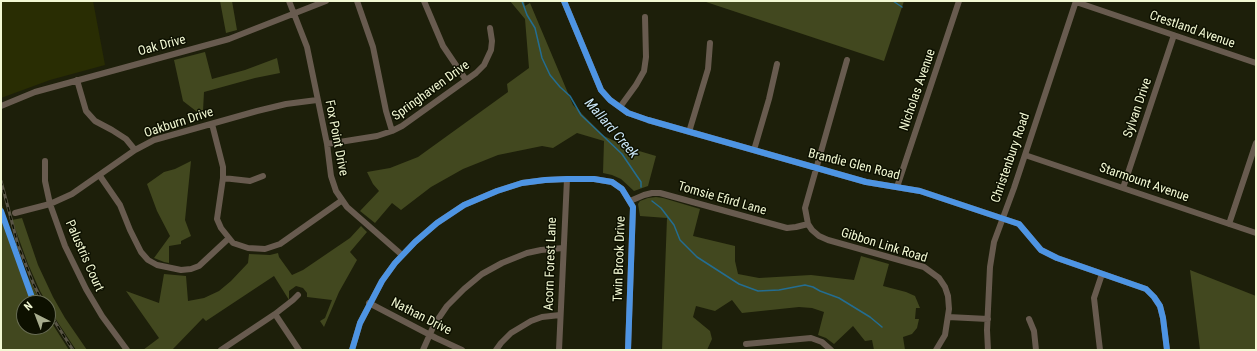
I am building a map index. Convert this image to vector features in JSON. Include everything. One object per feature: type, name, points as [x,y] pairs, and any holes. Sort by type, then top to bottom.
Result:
[{"type":"street","name":"Fox Point Drive","points":[[289,1],[307,47],[327,144],[333,184],[342,201],[364,223],[402,255]]},
{"type":"street","name":"Oak Drive","points":[[1,106],[35,92],[230,39],[326,1]]},
{"type":"street","points":[[357,1],[373,47],[386,111],[392,131]]},
{"type":"street","points":[[424,1],[443,46],[466,80]]},
{"type":"street","name":"Brandie Glen Road","points":[[564,1],[597,82],[605,95],[633,116],[866,182],[920,191],[1019,224],[1041,250],[1057,258],[1146,289],[1160,306],[1167,350]]},
{"type":"street","name":"Nicholas Avenue","points":[[897,187],[959,1]]},
{"type":"street","name":"Crestland Avenue","points":[[1076,1],[1256,63]]},
{"type":"street","name":"Christenbury Road","points":[[988,350],[988,319],[992,252],[1002,218],[1025,155],[1076,1]]},
{"type":"street","points":[[620,107],[644,71],[646,57],[645,16]]},
{"type":"street","name":"Springhaven Drive","points":[[327,144],[377,136],[392,131],[476,73],[488,59],[491,50],[492,41],[490,28]]},
{"type":"street","name":"Sylvan Drive","points":[[1123,188],[1174,35]]},
{"type":"street","points":[[689,132],[708,69],[710,43]]},
{"type":"street","points":[[808,224],[805,208],[847,60]]},
{"type":"street","points":[[754,150],[769,99],[777,64]]},
{"type":"street","points":[[77,80],[86,110],[95,121],[126,139],[135,150]]},
{"type":"street","name":"Oakburn Drive","points":[[15,213],[50,204],[72,194],[100,176],[135,150],[154,140],[257,111],[286,104],[317,100]]},
{"type":"street","points":[[212,124],[223,167],[223,178],[217,219],[228,239],[233,244],[248,248],[272,247],[292,237],[342,201]]},
{"type":"street","points":[[1229,224],[1256,143]]},
{"type":"street","name":"Starmount Avenue","points":[[1025,155],[1256,233]]},
{"type":"street","name":"Palustris Court","points":[[45,162],[45,181],[50,204],[65,246],[80,279],[102,316],[127,350]]},
{"type":"street","points":[[100,176],[120,205],[141,252],[148,260],[157,265],[181,270],[191,269],[199,266],[228,239]]},
{"type":"street","points":[[223,178],[250,181],[263,176]]},
{"type":"street","name":"Acorn Forest Lane","points":[[559,350],[566,179]]},
{"type":"street","name":"Twin Brook Drive","points":[[352,350],[360,322],[382,281],[402,255],[437,223],[464,205],[484,196],[522,183],[545,180],[594,179],[612,182],[622,189],[633,207],[628,350]]},
{"type":"street","name":"Tomsie Efird Lane","points":[[630,201],[652,192],[660,193],[787,228],[808,224]]},
{"type":"street","name":"Gibbon Link Road","points":[[808,224],[819,236],[828,240],[924,267],[934,274],[944,287],[948,296],[948,317],[945,336],[936,350]]},
{"type":"street","points":[[423,350],[434,325],[447,306],[482,274],[502,263],[527,253],[562,248]]},
{"type":"street","points":[[1100,350],[1094,298],[1102,274]]},
{"type":"street","points":[[221,350],[275,314],[298,295]]},
{"type":"street","name":"Nathan Drive","points":[[369,303],[462,350]]},
{"type":"street","points":[[275,314],[299,350]]},
{"type":"street","points":[[496,350],[512,333],[531,321],[542,317],[560,315]]},
{"type":"street","points":[[948,317],[988,319]]},
{"type":"street","points":[[1029,319],[1034,331],[1036,350]]},
{"type":"street","points":[[746,344],[811,338],[822,342],[831,350]]},
{"type":"shaded area","points":[[1,1],[93,1],[105,65],[50,80],[1,98]]},
{"type":"shaded area","points":[[220,1],[232,1],[237,30],[226,33]]},
{"type":"shaded area","points":[[510,1],[524,1],[525,6],[530,3],[573,105],[604,136],[629,148],[656,156],[648,186],[634,191],[621,179],[603,173],[604,141],[577,133],[553,148],[542,146],[498,155],[463,169],[431,187],[401,210],[392,203],[375,223],[360,211],[379,191],[373,184],[367,172],[390,168],[418,157],[508,92],[507,84],[529,68],[525,19]]},
{"type":"shaded area","points":[[703,1],[904,1],[884,61]]},
{"type":"shaded area","points":[[205,52],[212,79],[245,70],[277,58],[280,73],[255,78],[204,92],[203,111],[205,118],[183,101],[174,60]]},
{"type":"shaded area","points":[[191,161],[185,220],[191,236],[181,241],[181,244],[169,246],[169,263],[164,262],[154,258],[170,236],[157,211],[147,184],[164,172],[175,169]]},
{"type":"shaded area","points":[[656,197],[700,209],[693,236],[735,246],[735,261],[738,274],[759,278],[811,275],[854,280],[861,256],[889,264],[883,286],[915,296],[920,308],[916,308],[915,319],[919,319],[917,328],[912,334],[903,337],[905,350],[874,350],[872,340],[865,341],[853,326],[834,344],[826,338],[818,335],[824,312],[812,308],[799,307],[742,313],[732,300],[715,311],[696,306],[693,317],[710,331],[712,339],[707,350],[662,350],[667,218],[640,216],[638,204],[640,201]]},
{"type":"shaded area","points":[[1,202],[17,255],[37,295],[16,295],[16,335],[56,335],[56,330],[69,350],[1,350]]},
{"type":"shaded area","points":[[22,218],[38,265],[52,295],[42,295],[40,291],[28,264],[12,220]]},
{"type":"shaded area","points":[[361,226],[367,232],[350,252],[357,260],[339,292],[324,327],[320,321],[325,318],[332,300],[307,297],[307,293],[303,288],[296,286],[289,291],[289,300],[274,276],[206,321],[203,318],[172,350],[143,350],[159,338],[126,291],[159,303],[164,274],[186,276],[188,301],[204,298],[219,291],[231,281],[248,263],[249,254],[270,255],[278,253],[279,257],[292,275],[303,270],[350,238]]},
{"type":"shaded area","points":[[1190,270],[1256,296],[1256,350],[1200,350]]},
{"type":"shaded area","points":[[56,302],[87,350],[76,350],[56,320]]},
{"type":"waterway","name":"Mallard Creek","points":[[522,1],[527,15],[535,28],[542,58],[550,75],[570,96],[581,115],[622,154],[641,182],[641,187]]},
{"type":"waterway","points":[[893,1],[902,7]]},
{"type":"waterway","name":"Mallard Creek","points":[[652,201],[661,208],[674,225],[680,240],[697,257],[739,284],[758,291],[779,290],[805,285],[813,287],[839,298],[870,317],[882,327]]},
{"type":"railway","points":[[1,181],[18,245],[39,295]]},
{"type":"railway","points":[[56,323],[73,350]]},
{"type":"cycle path","points":[[564,1],[601,90],[610,100],[628,113],[866,182],[920,191],[1019,224],[1041,250],[1057,258],[1146,289],[1160,306],[1167,350]]},
{"type":"cycle path","points":[[352,350],[360,323],[382,281],[395,263],[415,242],[437,223],[464,205],[497,191],[522,183],[567,179],[594,179],[612,182],[622,189],[633,207],[628,350]]},
{"type":"cycle path","points":[[1,211],[31,295]]}]
